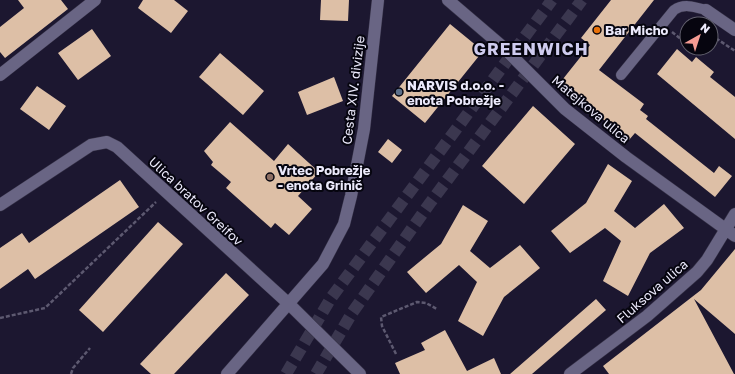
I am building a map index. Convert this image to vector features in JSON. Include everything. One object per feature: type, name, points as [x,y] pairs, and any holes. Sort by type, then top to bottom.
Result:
[{"type":"street","points":[[0,75],[95,0]]},
{"type":"street","name":"Cesta XIV. divizije","points":[[289,304],[323,264],[344,224],[364,129],[378,0]]},
{"type":"street","name":"Matejkova ulica","points":[[448,0],[503,48],[565,109],[626,157],[735,236]]},
{"type":"street","points":[[706,10],[735,30]]},
{"type":"street","name":"Ulica bratov Greifov","points":[[0,205],[91,145],[100,142],[107,142],[117,147],[289,304]]},
{"type":"street","name":"Fluksova ulica","points":[[570,374],[647,316],[678,289],[707,260],[725,228],[735,214]]},
{"type":"street","points":[[227,374],[289,304],[360,374]]},
{"type":"lane","points":[[621,74],[674,10],[679,6],[706,10]]},
{"type":"path","points":[[719,40],[735,51]]},
{"type":"path","points":[[0,318],[45,308],[167,192]]},
{"type":"path","points":[[396,354],[382,326],[381,317],[417,302],[426,303],[437,309]]},
{"type":"path","points":[[71,374],[73,368],[90,348]]},
{"type":"building","points":[[18,0],[61,0],[68,9],[5,58],[0,52],[0,27],[24,8]]},
{"type":"building","points":[[143,0],[174,0],[188,11],[171,33],[138,8]]},
{"type":"building","points":[[321,0],[349,0],[348,21],[320,20]]},
{"type":"building","points":[[611,0],[654,0],[599,70],[644,104],[640,110],[648,116],[646,119],[714,173],[719,166],[732,176],[715,197],[635,133],[629,140],[559,84],[590,45],[581,38]]},
{"type":"building","points":[[450,24],[483,51],[425,123],[392,96]]},
{"type":"building","points":[[92,29],[111,56],[78,80],[58,53]]},
{"type":"building","points":[[677,49],[679,51],[679,56],[685,56],[692,62],[696,57],[714,72],[710,77],[735,97],[735,139],[657,74]]},
{"type":"building","points":[[220,53],[264,91],[243,115],[199,77]]},
{"type":"building","points":[[334,77],[343,101],[307,115],[298,92]]},
{"type":"building","points":[[37,86],[66,106],[49,130],[20,109]]},
{"type":"building","points":[[533,106],[575,144],[524,204],[482,166]]},
{"type":"building","name":"Vrtec Pobrežje - enota Grinič","points":[[230,122],[274,161],[288,144],[319,172],[298,196],[312,209],[289,235],[275,223],[271,228],[226,188],[231,182],[211,165],[213,162],[204,151]]},
{"type":"building","points":[[388,139],[402,150],[392,163],[378,152]]},
{"type":"building","points":[[608,164],[632,181],[614,211],[635,228],[664,204],[684,228],[650,253],[628,296],[603,281],[621,241],[605,228],[570,253],[551,231],[586,203]]},
{"type":"building","points":[[120,180],[139,207],[35,279],[28,269],[0,289],[0,248],[22,233],[29,243]]},
{"type":"building","points":[[463,205],[488,221],[470,251],[490,268],[520,245],[540,268],[504,297],[483,336],[458,321],[477,282],[459,265],[426,293],[407,272],[441,244]]},
{"type":"building","points":[[158,222],[183,244],[103,332],[79,310]]},
{"type":"building","points":[[735,249],[735,334],[694,299],[734,374],[609,374],[603,366],[701,290]]},
{"type":"building","points":[[226,273],[249,295],[174,374],[151,374],[140,364]]},
{"type":"building","points":[[596,299],[606,310],[532,374],[510,374]]},
{"type":"building","points":[[445,330],[467,371],[494,358],[501,374],[400,374],[395,363],[425,350],[421,343]]},
{"type":"tunnel","points":[[286,374],[331,298],[552,0]]},
{"type":"tunnel","points":[[316,374],[352,313],[430,203],[582,0]]},
{"type":"place","name":"Bar Micho","points":[[597,30]]},
{"type":"place","name":"NARVIS d.o.o. - enota Pobrežje","points":[[399,92]]},
{"type":"place","name":"Vrtec Pobrežje - enota Grinič","points":[[270,177]]},
{"type":"district","name":"GREENWICH","points":[[531,49]]}]
